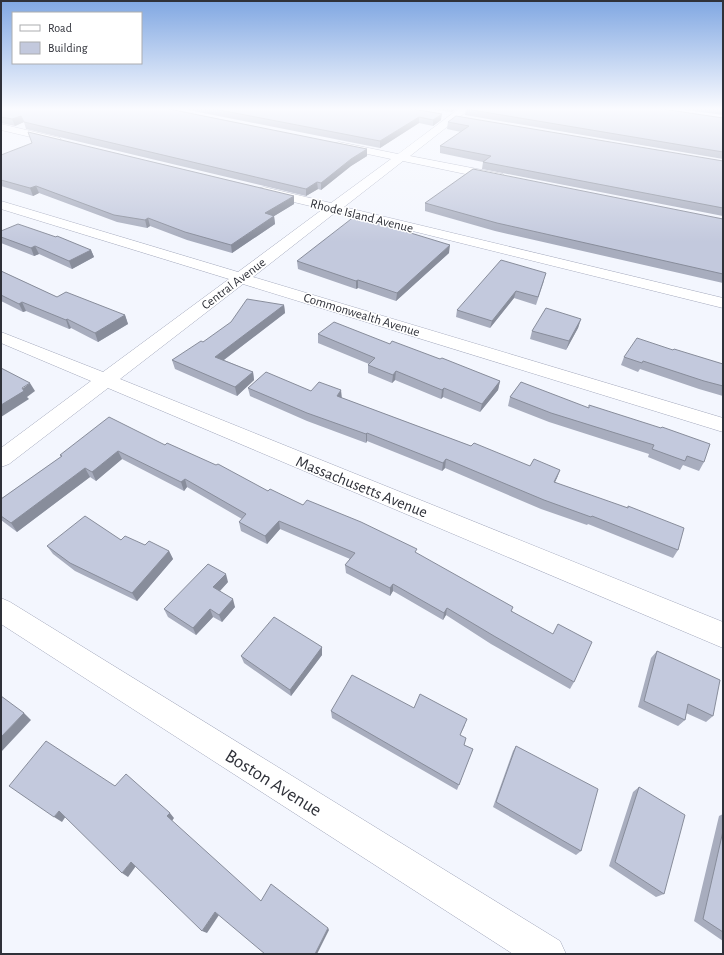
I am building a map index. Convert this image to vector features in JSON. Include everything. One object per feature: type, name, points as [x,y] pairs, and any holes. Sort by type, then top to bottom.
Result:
[{"type":"street","points":[[379,153],[508,179]]},
{"type":"street","name":"Central Avenue","points":[[1,459],[406,153]]},
{"type":"street","name":"Rhode Island Avenue","points":[[248,187],[723,302]]},
{"type":"street","name":"Commonwealth Avenue","points":[[1,205],[242,277],[723,425]]},
{"type":"street","name":"Massachusetts Avenue","points":[[1,337],[723,635]]},
{"type":"street","name":"Boston Avenue","points":[[1,610],[547,954]]},
{"type":"building","points":[[7,153],[113,153],[294,196],[265,213],[274,216],[231,245],[185,232],[148,218],[145,220],[114,215],[36,186],[30,188],[1,180],[1,155]]},
{"type":"building","points":[[153,153],[361,153],[321,183],[317,182],[306,189]]},
{"type":"building","points":[[473,153],[673,153],[723,161],[723,208],[483,162],[491,156]]},
{"type":"building","points":[[473,169],[723,219],[723,274],[497,223],[425,203]]},
{"type":"building","points":[[355,216],[450,245],[397,293],[297,261]]},
{"type":"building","points":[[18,224],[56,237],[57,236],[91,250],[69,261],[35,246],[31,248],[1,237],[1,231]]},
{"type":"building","points":[[501,260],[546,273],[538,297],[516,291],[492,321],[457,310]]},
{"type":"building","points":[[1,271],[57,297],[66,292],[125,315],[95,333],[67,319],[66,320],[22,302],[19,304],[1,295]]},
{"type":"building","points":[[247,299],[284,305],[215,357],[253,372],[235,387],[172,360],[201,341],[203,342],[231,322]]},
{"type":"building","points":[[546,308],[581,319],[569,341],[532,331]]},
{"type":"building","points":[[334,322],[390,344],[392,341],[440,359],[442,358],[500,381],[482,404],[444,388],[442,390],[396,371],[393,375],[368,365],[375,358],[318,334]]},
{"type":"building","points":[[637,338],[723,364],[723,386],[643,361],[642,363],[624,357]]},
{"type":"building","points":[[1,368],[30,383],[22,388],[24,391],[1,405]]},
{"type":"building","points":[[266,372],[311,391],[319,382],[341,390],[337,396],[471,446],[474,443],[530,466],[534,459],[560,470],[554,482],[628,508],[628,506],[684,528],[678,550],[592,516],[591,517],[544,500],[446,459],[443,463],[367,433],[366,434],[307,413],[248,388]]},
{"type":"building","points":[[521,382],[589,408],[589,405],[661,428],[662,427],[710,444],[704,462],[687,456],[685,461],[652,449],[654,445],[551,413],[510,397]]},
{"type":"building","points":[[109,417],[165,445],[167,443],[216,465],[218,464],[268,491],[270,489],[303,505],[307,500],[361,522],[417,549],[415,552],[513,607],[511,611],[553,634],[558,624],[592,642],[574,682],[447,608],[444,613],[393,584],[390,588],[345,565],[355,553],[279,521],[265,536],[239,522],[246,514],[185,479],[181,482],[118,451],[92,472],[85,468],[11,523],[1,516],[1,499],[62,456],[60,455]]},
{"type":"building","points":[[85,516],[121,540],[125,536],[145,545],[149,541],[169,551],[132,593],[70,563],[47,546]]},
{"type":"building","points":[[208,564],[226,574],[213,587],[233,599],[219,615],[210,609],[193,628],[164,609]]},
{"type":"building","points":[[274,617],[322,647],[290,690],[241,656]]},
{"type":"building","points":[[657,651],[720,680],[713,716],[688,704],[685,720],[644,701]]},
{"type":"building","points":[[352,675],[414,708],[420,694],[467,719],[460,735],[466,738],[464,745],[473,749],[459,785],[331,711]]},
{"type":"building","points":[[1,696],[24,713],[1,737]]},
{"type":"building","points":[[46,741],[115,786],[126,774],[170,813],[167,816],[261,901],[271,884],[328,928],[315,954],[265,954],[215,912],[202,931],[131,862],[122,873],[59,811],[54,817],[9,786]]},
{"type":"building","points":[[516,746],[598,789],[581,851],[496,802]]},
{"type":"building","points":[[639,787],[685,815],[664,894],[615,862]]},
{"type":"building","points":[[723,831],[723,932],[703,919]]}]
